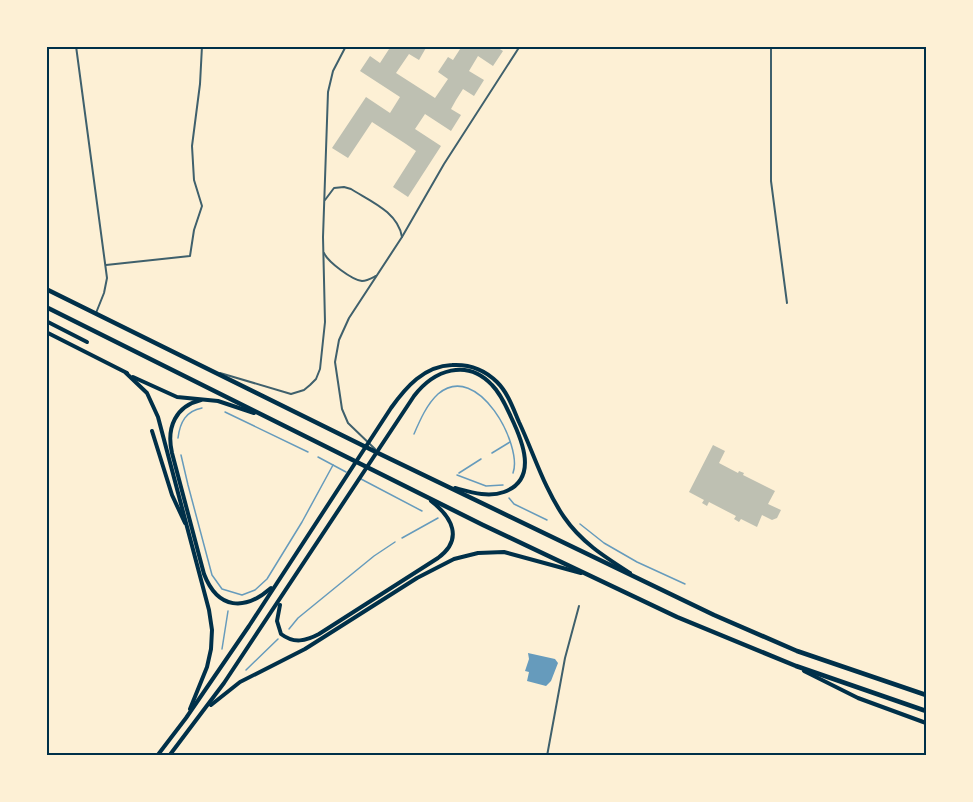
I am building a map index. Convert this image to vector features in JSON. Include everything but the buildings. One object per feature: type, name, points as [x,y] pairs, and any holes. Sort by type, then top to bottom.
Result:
[{"type":"highway","points":[[46,289],[658,589],[791,648],[927,695]]},
{"type":"highway","points":[[46,307],[418,492],[677,617],[796,666],[927,711]]},
{"type":"main road","points":[[46,321],[87,342]]},
{"type":"main road","points":[[46,332],[177,397],[218,401],[272,418]]},
{"type":"main road","points":[[157,756],[186,718],[276,584],[381,422],[406,389],[421,375],[433,368],[470,366],[487,373],[497,382],[507,396],[549,490],[570,526],[592,548],[658,589]]},
{"type":"main road","points":[[169,756],[203,712],[285,593],[393,426],[422,386],[440,373],[455,370],[479,376],[493,386],[505,404],[522,441],[525,457],[523,473],[511,488],[495,495],[474,493],[447,486]]},
{"type":"main road","points":[[126,373],[152,401],[165,441],[209,610],[212,638],[207,667],[186,718]]},
{"type":"main road","points":[[201,400],[191,403],[178,412],[172,424],[170,438],[206,580],[220,597],[239,604],[257,600],[276,584]]},
{"type":"main road","points":[[152,431],[160,450],[172,495],[189,532]]},
{"type":"main road","points":[[285,593],[278,611],[278,627],[287,638],[295,641],[305,640],[319,634],[440,557],[451,544],[452,525],[442,511],[418,492]]},
{"type":"main road","points":[[203,712],[233,686],[305,649],[417,578],[454,559],[478,553],[504,552],[591,576]]},
{"type":"main road","points":[[796,666],[858,698],[927,723]]},
{"type":"street","points":[[76,46],[107,278],[105,293],[96,313]]},
{"type":"street","points":[[106,265],[190,256],[194,230],[202,206],[194,180],[192,146],[202,46]]},
{"type":"street","points":[[216,372],[291,394],[304,390],[316,379],[320,369],[325,322],[323,252],[328,92],[333,71],[346,46]]},
{"type":"street","points":[[380,454],[360,436],[344,416],[338,393],[335,362],[338,345],[346,322],[402,237],[444,164],[520,46]]},
{"type":"street","points":[[771,46],[771,181],[787,303]]},
{"type":"street","points":[[324,202],[334,188],[351,189],[391,215],[398,224],[402,237]]},
{"type":"street","points":[[323,252],[329,261],[355,279],[366,280],[378,274]]},
{"type":"street","points":[[547,756],[565,658],[579,606]]},
{"type":"water","points":[[528,653],[555,659],[558,663],[551,681],[546,686],[527,681],[529,672],[525,671],[529,659]]},
{"type":"waterway","points":[[414,434],[427,407],[438,394],[453,387],[468,388],[482,397],[504,427],[511,444],[514,460],[513,473]]},
{"type":"waterway","points":[[178,438],[185,418],[196,409],[202,408]]},
{"type":"waterway","points":[[225,412],[308,452]]},
{"type":"waterway","points":[[492,453],[510,442]]},
{"type":"waterway","points":[[181,455],[212,575],[222,589],[242,595],[255,590],[267,579],[333,465]]},
{"type":"waterway","points":[[318,457],[346,472]]},
{"type":"waterway","points":[[459,473],[481,459]]},
{"type":"waterway","points":[[457,475],[486,486],[503,485]]},
{"type":"waterway","points":[[361,479],[422,511]]},
{"type":"waterway","points":[[509,498],[514,504],[547,520]]},
{"type":"waterway","points":[[402,538],[438,518]]},
{"type":"waterway","points":[[580,524],[604,543],[637,562],[685,584]]},
{"type":"waterway","points":[[289,629],[298,618],[374,556],[395,542]]},
{"type":"waterway","points":[[222,649],[228,611]]},
{"type":"waterway","points":[[246,670],[278,639]]}]
